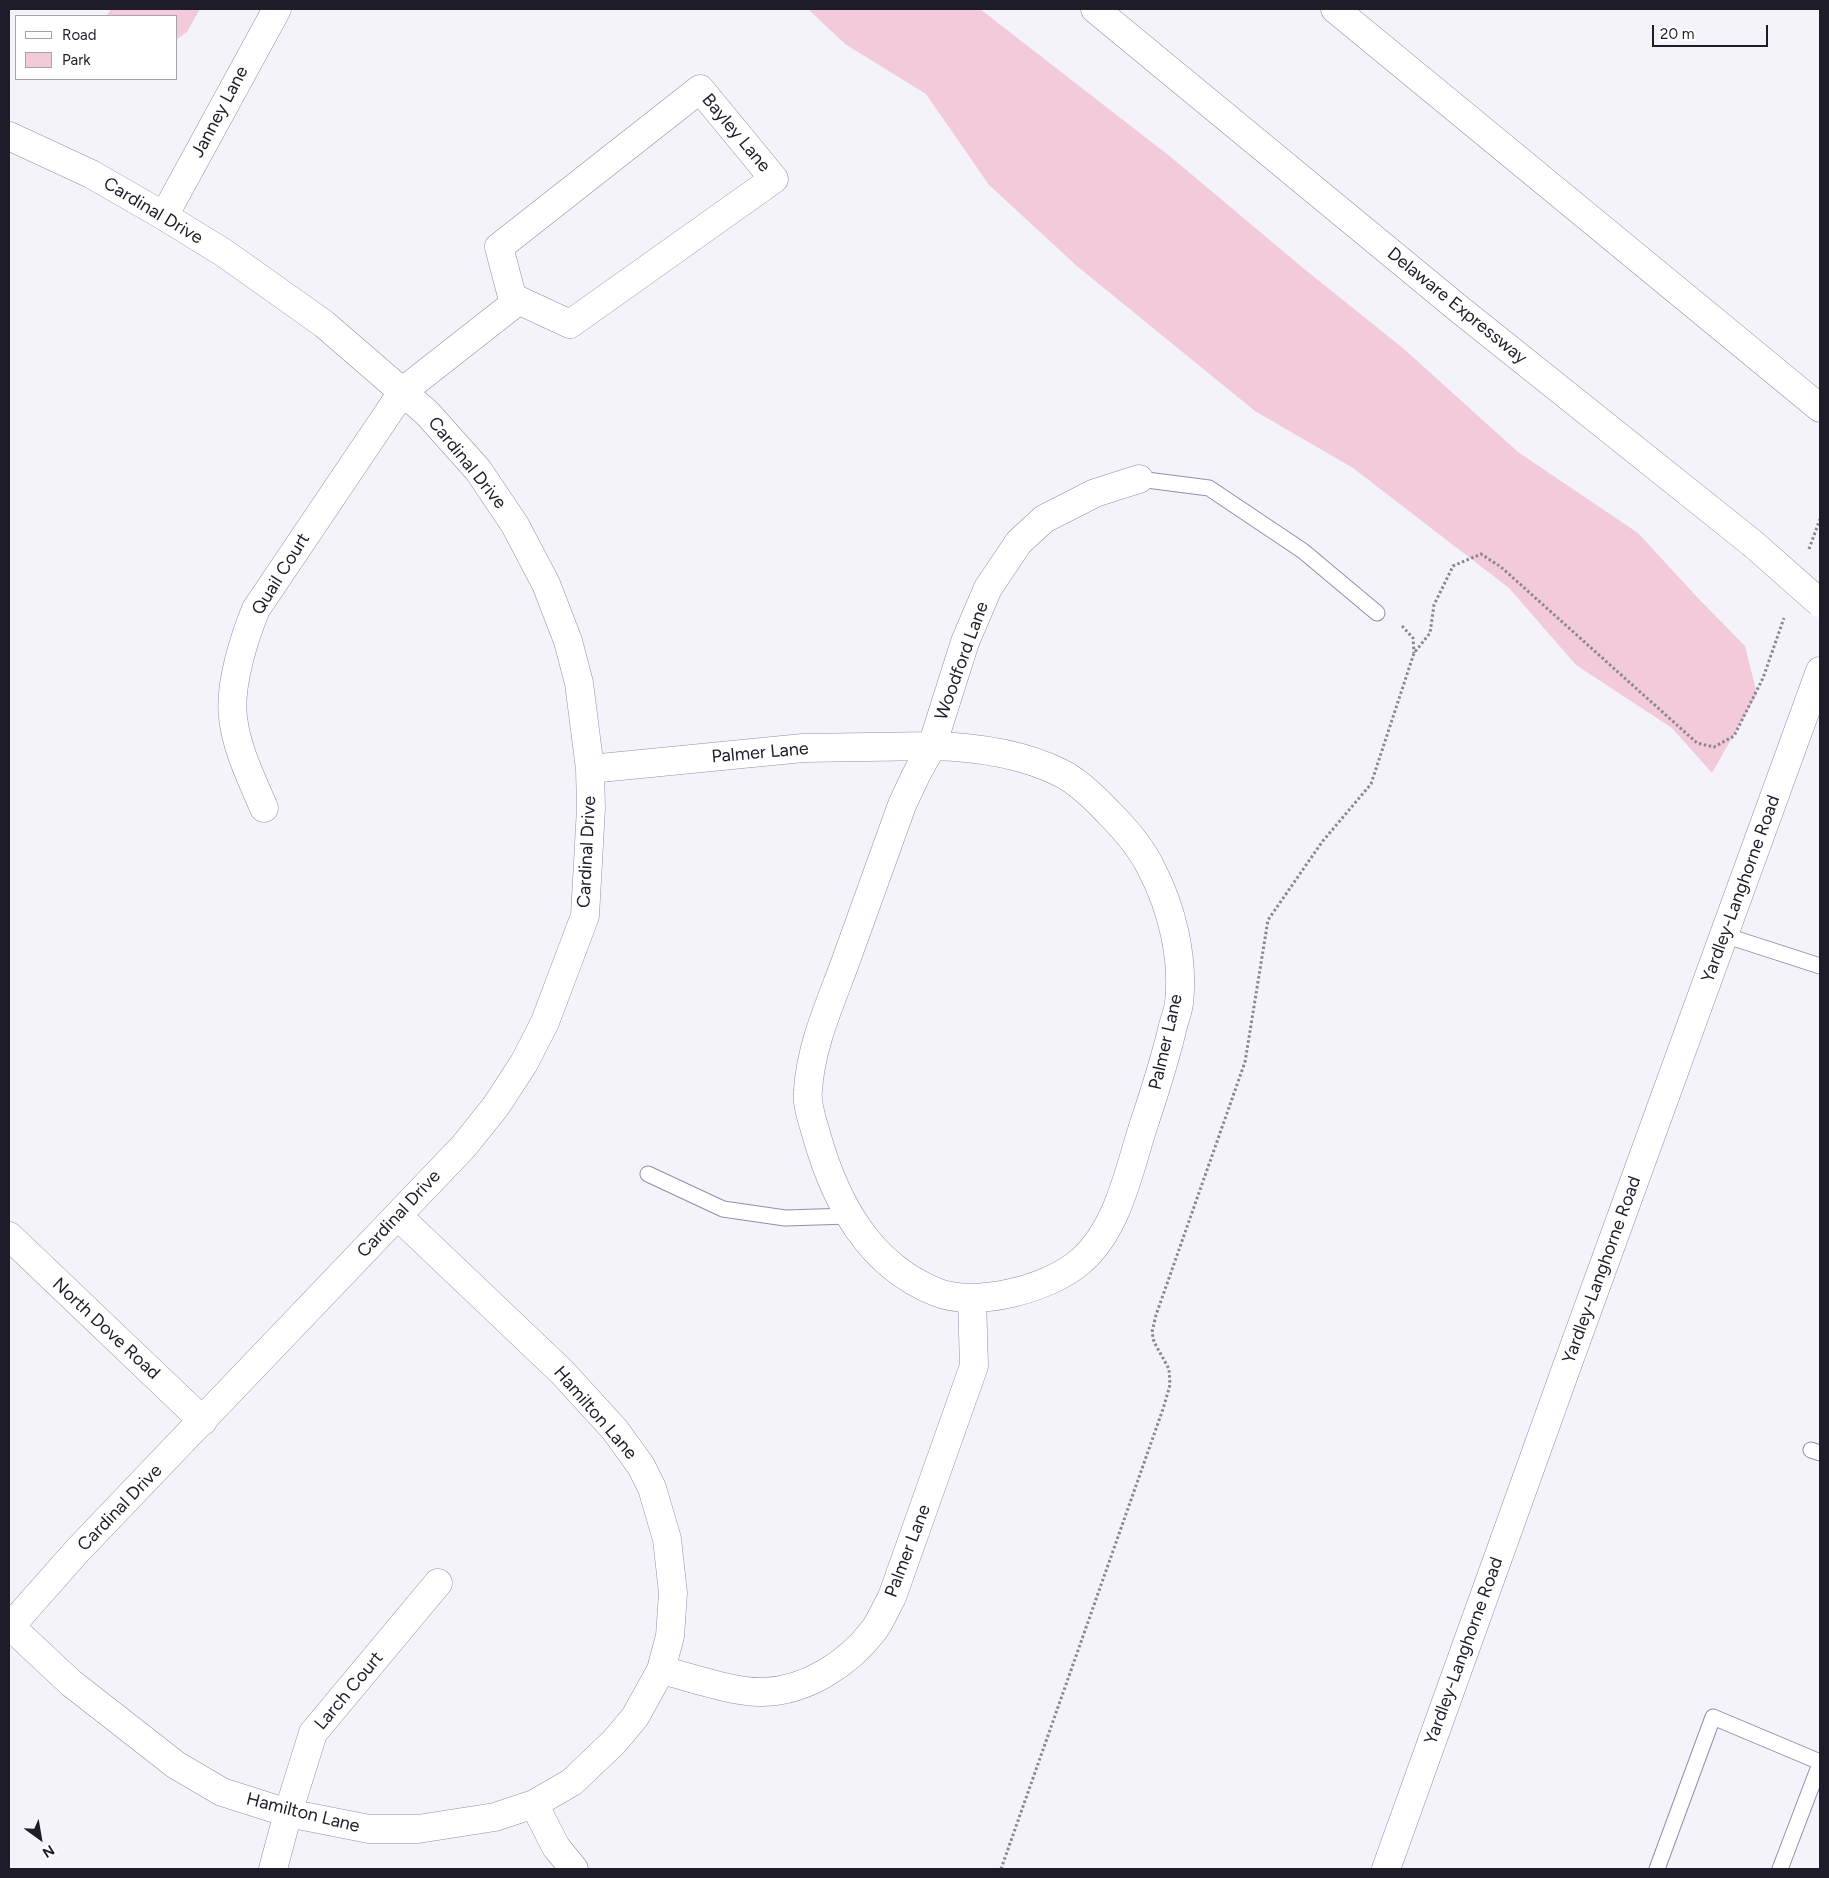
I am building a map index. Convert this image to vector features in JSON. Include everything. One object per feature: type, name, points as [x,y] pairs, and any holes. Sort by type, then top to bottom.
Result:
[{"type":"main road","name":"Janney Lane","points":[[164,216],[277,9]]},
{"type":"main road","name":"Delaware Expressway","points":[[1095,9],[1459,309],[1752,543],[1820,603]]},
{"type":"main road","points":[[1335,9],[1820,408]]},
{"type":"main road","name":"Bayley Lane","points":[[700,89],[774,178],[570,324],[518,300],[514,304],[499,247],[700,89]]},
{"type":"main road","name":"Cardinal Drive","points":[[9,136],[91,174],[164,216],[224,253],[324,324],[427,413],[478,470],[515,525],[546,584],[568,641],[579,683],[590,769],[591,808],[585,916],[545,1022],[524,1063],[496,1106],[464,1146],[204,1421],[78,1550],[9,1627]]},
{"type":"main road","points":[[402,391],[514,304]]},
{"type":"main road","name":"Quail Court","points":[[264,808],[245,764],[233,717],[234,689],[246,635],[256,609],[402,391]]},
{"type":"main road","name":"Woodford Lane","points":[[932,746],[965,642],[988,588],[1019,542],[1044,519],[1095,493],[1140,479]]},
{"type":"main road","name":"Yardley-Langhorne Road","points":[[1392,1867],[1820,671]]},
{"type":"main road","name":"Palmer Lane","points":[[590,769],[803,748],[932,746],[967,747],[1025,758],[1063,774],[1094,797],[1129,834],[1151,867],[1170,915],[1179,961],[1179,1004],[1165,1063],[1116,1209],[1093,1249],[1078,1264],[1054,1279],[1008,1294],[972,1298],[942,1294],[924,1287],[908,1277],[875,1250],[861,1235],[849,1216],[827,1168],[810,1114],[807,1095],[816,1043],[902,806],[932,746]]},
{"type":"main road","name":"Hamilton Lane","points":[[9,1627],[71,1683],[176,1765],[222,1792],[288,1813],[369,1829],[418,1829],[495,1817],[534,1804],[572,1782],[614,1742],[635,1717],[661,1670],[670,1636],[673,1593],[667,1539],[652,1488],[641,1466],[615,1430],[562,1372],[398,1216]]},
{"type":"main road","name":"North Dove Road","points":[[9,1236],[204,1421]]},
{"type":"main road","name":"Palmer Lane","points":[[661,1670],[738,1690],[763,1692],[786,1688],[815,1679],[849,1658],[874,1630],[892,1596],[974,1366],[972,1298]]},
{"type":"main road","name":"Larch Court","points":[[273,1869],[313,1733],[438,1583]]},
{"type":"main road","points":[[534,1804],[556,1847],[574,1869]]},
{"type":"lane","points":[[1140,479],[1210,488],[1303,551],[1377,613]]},
{"type":"lane","points":[[1724,935],[1820,966]]},
{"type":"lane","points":[[648,1174],[723,1209],[785,1218],[849,1216]]},
{"type":"lane","points":[[1657,1869],[1713,1718],[1820,1763],[1780,1869]]},
{"type":"path","points":[[1807,556],[1820,519]]},
{"type":"path","points":[[1001,1869],[1170,1385],[1169,1369],[1154,1342],[1152,1332],[1156,1315],[1245,1062],[1268,920],[1322,842],[1371,784],[1414,653],[1430,633],[1434,605],[1453,566],[1482,554],[1501,567],[1696,743],[1714,747],[1734,736],[1763,678],[1787,612]]},
{"type":"green space","points":[[111,9],[200,9],[187,32],[178,39],[178,15],[108,15]]},
{"type":"green space","points":[[808,9],[980,9],[1172,158],[1303,268],[1404,349],[1518,452],[1638,533],[1745,646],[1757,694],[1712,773],[1672,728],[1576,665],[1509,588],[1353,468],[1255,411],[1078,267],[989,185],[926,94],[845,44]]}]
